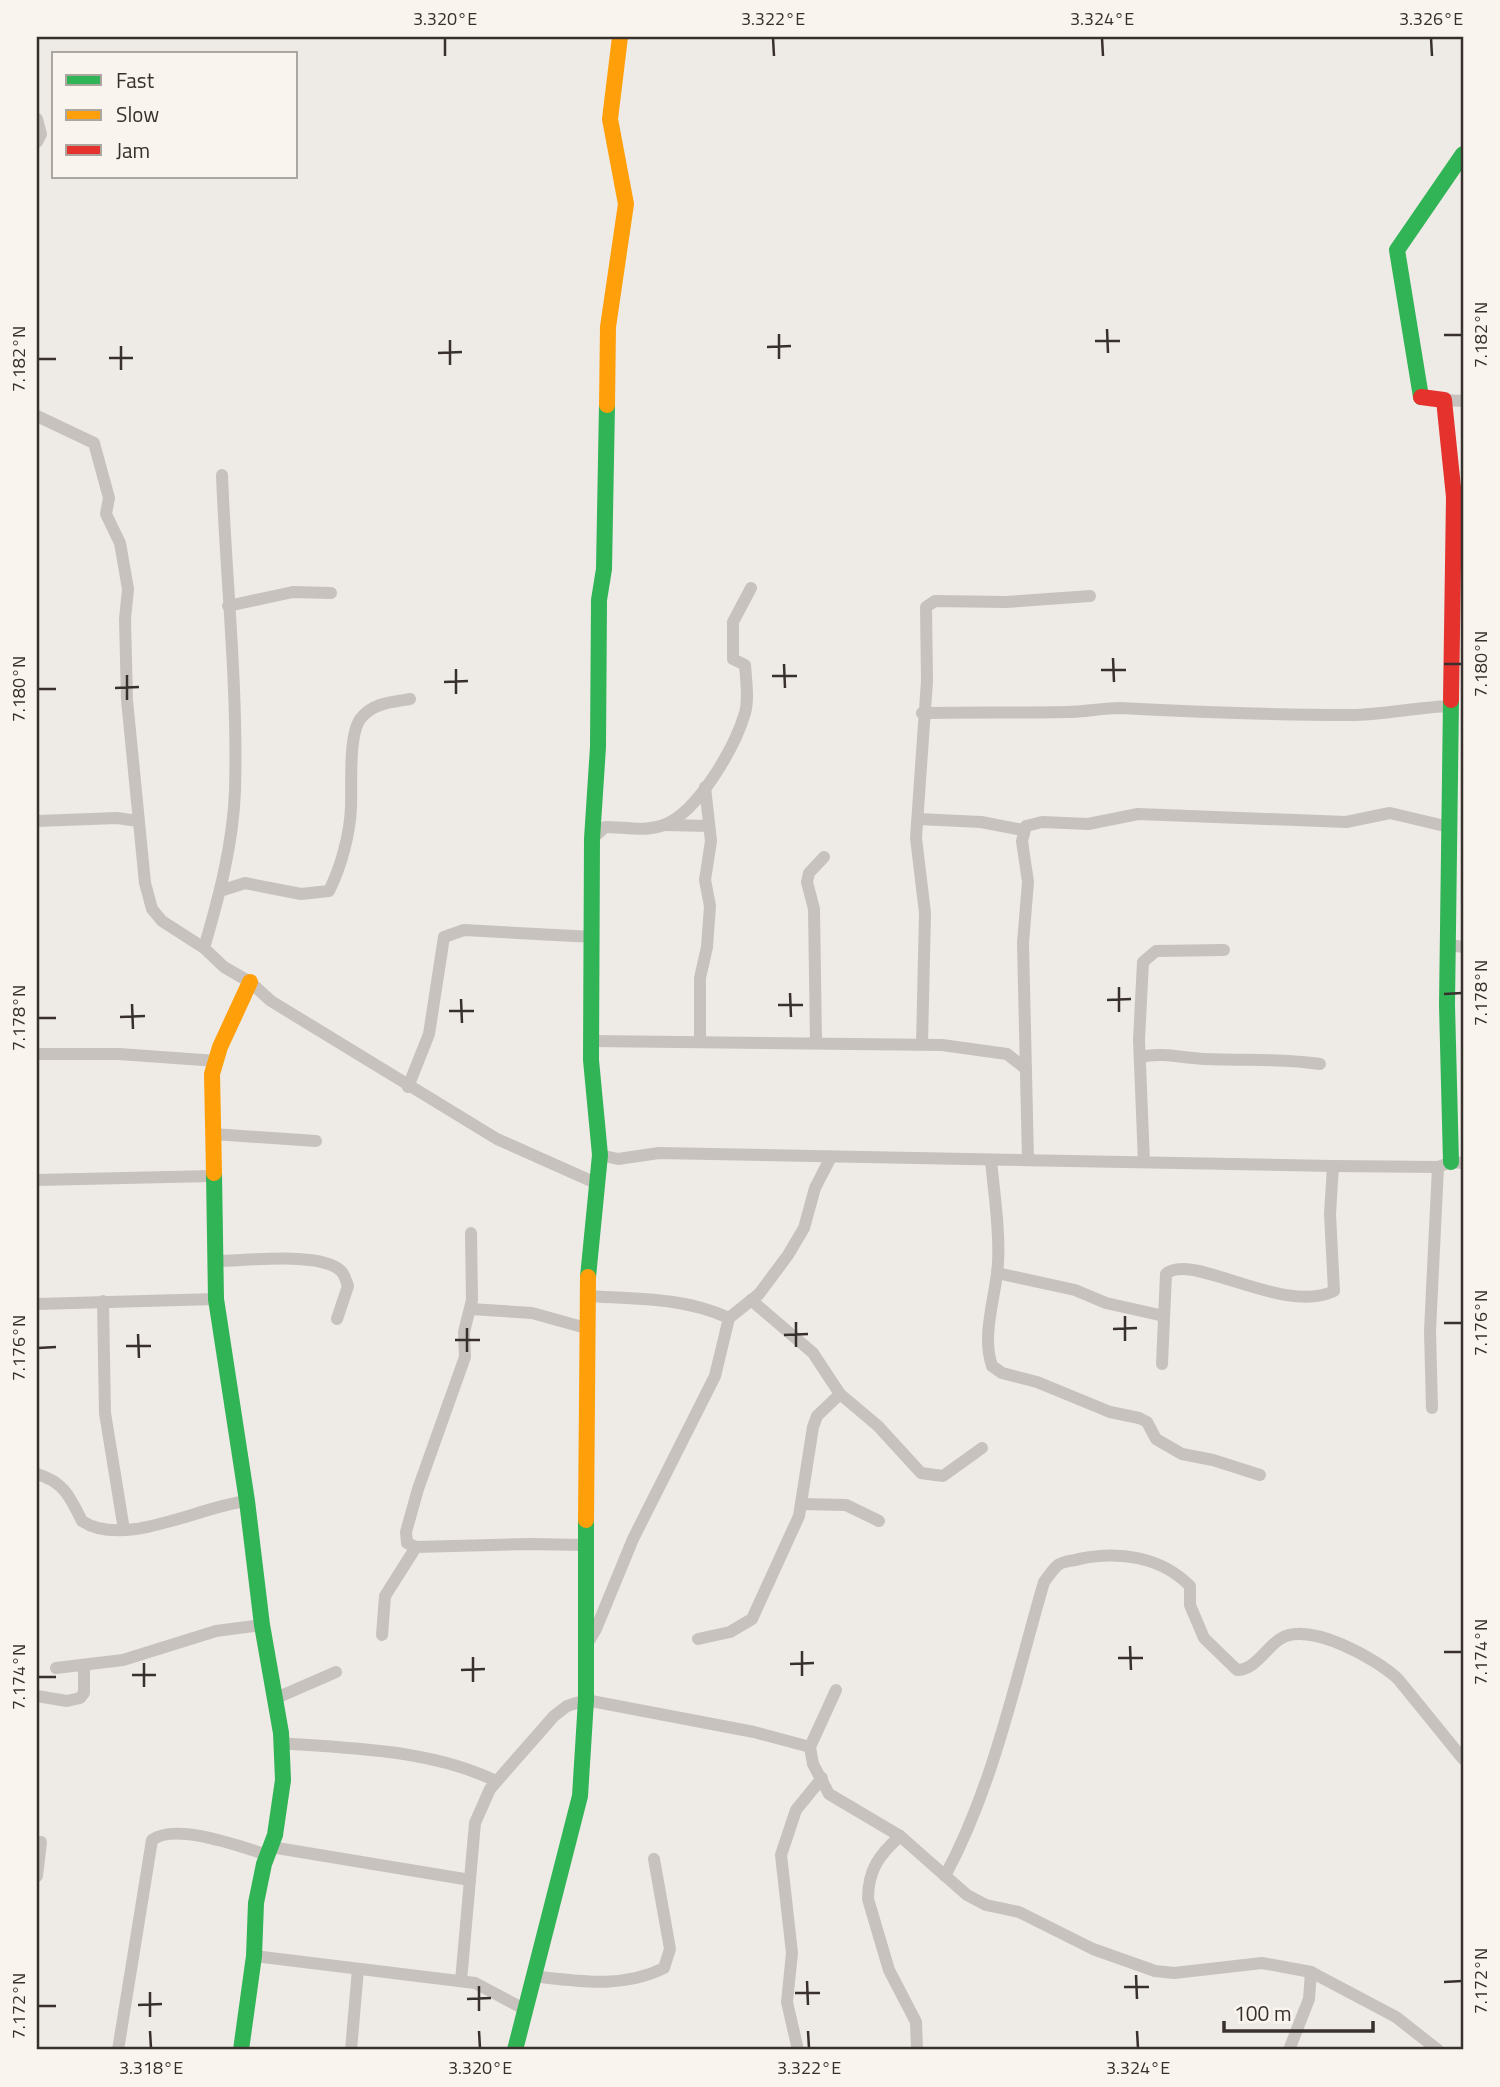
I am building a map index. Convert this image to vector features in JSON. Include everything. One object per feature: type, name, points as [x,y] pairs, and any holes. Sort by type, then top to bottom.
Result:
[{"type":"street","points":[[514,2050],[532,1976],[561,1879],[579,1796],[586,1700],[586,1296],[600,1155],[591,1041],[592,839],[598,747],[599,600],[604,569],[608,327],[626,204],[610,119],[620,37]]},
{"type":"street","points":[[37,118],[41,134],[37,142]]},
{"type":"street","points":[[1463,154],[1396,250],[1419,395],[1423,399],[1463,400]]},
{"type":"street","points":[[1432,1408],[1430,1332],[1451,1164],[1447,1005],[1457,946],[1449,827],[1451,706],[1458,608],[1454,498],[1444,400]]},
{"type":"street","points":[[37,416],[94,443],[102,462],[109,498],[106,514],[120,543],[128,589],[125,619],[127,701],[145,883],[152,909],[162,921],[204,948],[224,967],[250,982],[271,1001],[408,1087],[497,1139],[599,1179]]},
{"type":"street","points":[[204,948],[220,891],[235,792],[235,712],[222,475]]},
{"type":"street","points":[[665,825],[692,804],[705,787],[728,752],[746,713],[745,665],[733,659],[732,634],[737,609],[751,588]]},
{"type":"street","points":[[228,606],[293,592],[331,593]]},
{"type":"street","points":[[922,1044],[925,913],[916,838],[922,713],[927,670],[924,613],[929,603],[1090,596]]},
{"type":"street","points":[[220,891],[244,883],[301,894],[324,894],[330,891],[340,864],[351,809],[349,771],[356,724],[372,708],[410,699]]},
{"type":"street","points":[[922,713],[1069,712],[1111,708],[1159,712],[1235,711],[1267,715],[1352,715],[1451,706]]},
{"type":"street","points":[[700,1041],[701,967],[709,930],[710,906],[705,880],[710,854],[705,787]]},
{"type":"street","points":[[1028,1160],[1023,943],[1028,882],[1023,830],[1026,826],[1042,821],[1088,824],[1139,814],[1346,822],[1390,813],[1449,827]]},
{"type":"street","points":[[37,821],[117,818],[138,821]]},
{"type":"street","points":[[918,819],[981,822],[1023,830]]},
{"type":"street","points":[[592,839],[605,828],[709,826]]},
{"type":"street","points":[[816,1042],[814,909],[807,882],[809,873],[824,857]]},
{"type":"street","points":[[408,1087],[429,1034],[444,937],[464,930],[593,937]]},
{"type":"street","points":[[1144,1162],[1140,1057],[1142,968],[1145,958],[1156,951],[1224,950]]},
{"type":"street","points":[[241,2050],[254,1956],[256,1903],[280,1814],[281,1743],[216,1299],[212,1074],[220,1047],[250,982]]},
{"type":"street","points":[[591,1041],[922,1044],[1007,1055],[1026,1069]]},
{"type":"street","points":[[1007,1055],[1027,1042]]},
{"type":"street","points":[[1140,1057],[1159,1053],[1203,1059],[1289,1059],[1320,1065]]},
{"type":"street","points":[[37,1054],[119,1054],[217,1061]]},
{"type":"street","points":[[213,1134],[316,1141]]},
{"type":"street","points":[[600,1155],[618,1158],[659,1153],[1333,1166],[1451,1164]]},
{"type":"street","points":[[586,1646],[677,1446],[715,1376],[729,1318],[771,1280],[804,1228],[815,1188],[831,1157]]},
{"type":"street","points":[[599,1179],[618,1158]]},
{"type":"street","points":[[991,1160],[999,1247],[988,1339],[992,1366],[1002,1373],[1037,1382],[1110,1412],[1139,1418],[1147,1422],[1156,1439],[1182,1454],[1213,1460],[1260,1475]]},
{"type":"street","points":[[1162,1364],[1166,1274],[1171,1269],[1182,1267],[1278,1295],[1324,1296],[1334,1291],[1330,1214],[1333,1166]]},
{"type":"street","points":[[37,1180],[212,1176]]},
{"type":"street","points":[[471,1233],[471,1309],[464,1332],[464,1363],[418,1489],[406,1532],[407,1543],[416,1547],[585,1545]]},
{"type":"street","points":[[217,1261],[310,1260],[330,1264],[343,1272],[348,1286],[337,1319]]},
{"type":"street","points":[[998,1273],[1075,1290],[1106,1303],[1164,1316]]},
{"type":"street","points":[[586,1296],[680,1301],[702,1306],[729,1318]]},
{"type":"street","points":[[37,1304],[216,1299]]},
{"type":"street","points":[[751,1300],[813,1353],[840,1394],[878,1426],[921,1474],[943,1476],[982,1448]]},
{"type":"street","points":[[103,1301],[105,1413],[124,1530]]},
{"type":"street","points":[[471,1309],[532,1312],[565,1325],[586,1328]]},
{"type":"street","points":[[698,1639],[730,1632],[752,1619],[789,1542],[802,1504],[817,1416],[840,1394]]},
{"type":"street","points":[[37,1474],[50,1478],[68,1491],[82,1521],[92,1528],[124,1530],[225,1503],[247,1501]]},
{"type":"street","points":[[802,1504],[846,1505],[879,1521]]},
{"type":"street","points":[[382,1635],[385,1596],[416,1547]]},
{"type":"street","points":[[945,1876],[964,1841],[985,1787],[1044,1582],[1059,1564],[1071,1561],[1123,1554],[1160,1566],[1184,1580],[1190,1587],[1190,1605],[1204,1638],[1237,1670],[1247,1669],[1278,1640],[1295,1633],[1316,1635],[1352,1650],[1388,1669],[1463,1759]]},
{"type":"street","points":[[56,1668],[123,1660],[216,1631],[262,1625]]},
{"type":"street","points":[[37,1696],[67,1701],[80,1698],[84,1693],[84,1665]]},
{"type":"street","points":[[274,1699],[336,1672]]},
{"type":"street","points":[[810,1747],[817,1739],[836,1690]]},
{"type":"street","points":[[461,1981],[475,1823],[481,1804],[496,1781],[554,1716],[567,1706],[586,1700],[754,1732],[810,1747]]},
{"type":"street","points":[[281,1743],[427,1758],[463,1765],[496,1781]]},
{"type":"street","points":[[810,1747],[813,1764],[829,1794],[900,1836],[967,1895],[986,1905],[1019,1912],[1093,1949],[1155,1971],[1174,1973],[1262,1964],[1311,1972],[1396,2017],[1424,2046],[1438,2050]]},
{"type":"street","points":[[799,2050],[787,2002],[792,1953],[781,1855],[796,1810],[822,1777]]},
{"type":"street","points":[[118,2050],[152,1840],[165,1834],[181,1834],[269,1851],[470,1880]]},
{"type":"street","points":[[900,1836],[877,1858],[872,1870],[868,1899],[889,1970],[916,2022],[917,2050]]},
{"type":"street","points":[[37,1876],[41,1842]]},
{"type":"street","points":[[532,1976],[618,1982],[664,1968],[670,1949],[654,1859]]},
{"type":"street","points":[[254,1956],[475,1983],[524,2010]]},
{"type":"street","points":[[351,2050],[358,1969]]},
{"type":"street","points":[[1289,2050],[1309,1999],[1311,1972]]},
{"type":"traffic: fast","points":[[1421,397],[1397,250],[1463,154]]},
{"type":"traffic: fast","points":[[588,1277],[600,1155],[591,1060],[592,839],[598,747],[599,600],[604,569],[607,405]]},
{"type":"traffic: fast","points":[[1451,700],[1447,1005],[1451,1162]]},
{"type":"traffic: fast","points":[[214,1173],[216,1299],[247,1501],[262,1625],[281,1733],[283,1780],[275,1835],[264,1864],[256,1903],[254,1956],[241,2050]]},
{"type":"traffic: fast","points":[[515,2050],[580,1796],[586,1700],[586,1520]]},
{"type":"traffic: slow","points":[[607,405],[608,327],[626,204],[610,119],[620,37]]},
{"type":"traffic: slow","points":[[214,1173],[212,1074],[220,1047],[250,982]]},
{"type":"traffic: slow","points":[[586,1520],[588,1277]]},
{"type":"traffic: jam","points":[[1421,397],[1444,400],[1454,497],[1451,700]]}]
